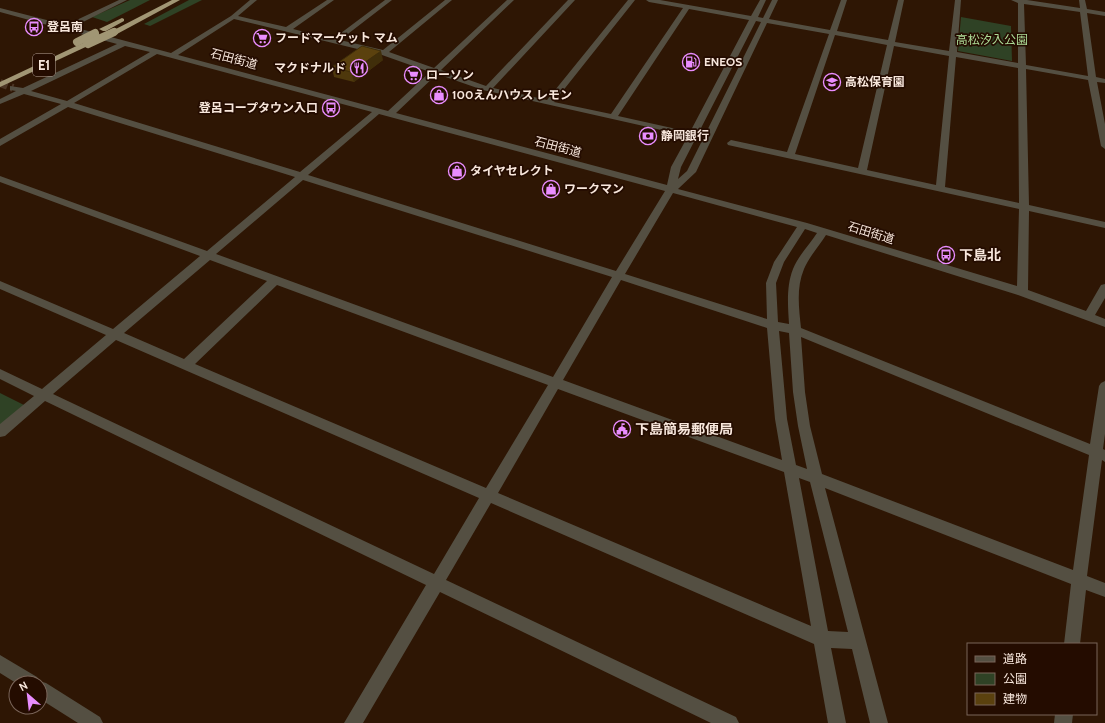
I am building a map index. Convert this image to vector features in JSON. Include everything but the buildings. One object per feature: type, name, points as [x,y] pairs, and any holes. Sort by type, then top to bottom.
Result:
[{"type":"highway","name":"E1","points":[[0,76],[77,42],[162,0]]},
{"type":"highway","name":"E1","points":[[0,85],[114,32],[177,0]]},
{"type":"street","points":[[66,28],[124,0]]},
{"type":"street","points":[[172,56],[233,17],[254,0]]},
{"type":"street","points":[[287,30],[331,0]]},
{"type":"street","points":[[335,41],[390,0]]},
{"type":"street","points":[[384,53],[449,0]]},
{"type":"street","points":[[390,114],[511,0]]},
{"type":"street","points":[[488,89],[572,0]]},
{"type":"street","points":[[549,103],[632,0]]},
{"type":"street","points":[[649,0],[687,7],[707,8],[764,21],[1105,81]]},
{"type":"street","points":[[670,191],[676,167],[763,0]]},
{"type":"street","points":[[353,723],[670,191],[691,172],[775,0]]},
{"type":"street","points":[[790,156],[844,0]]},
{"type":"street","points":[[862,172],[901,0]]},
{"type":"street","points":[[940,189],[958,0]]},
{"type":"street","points":[[1022,292],[1024,208],[1023,67],[1019,0],[1105,14]]},
{"type":"street","points":[[1082,0],[1092,79],[1105,146]]},
{"type":"street","points":[[613,117],[687,7]]},
{"type":"street","name":"石田街道","points":[[0,10],[390,114],[670,191],[803,225],[1022,292],[1105,323]]},
{"type":"street","points":[[233,17],[384,53],[488,89],[693,135]]},
{"type":"street","points":[[0,102],[124,43]]},
{"type":"street","points":[[0,143],[156,52]]},
{"type":"street","points":[[13,88],[502,238],[772,325],[795,330],[1100,454]]},
{"type":"street","points":[[0,432],[378,111]]},
{"type":"street","points":[[731,143],[1105,225]]},
{"type":"street","points":[[0,179],[790,468],[1105,590]]},
{"type":"street","points":[[803,225],[779,262],[772,283],[772,325],[781,418],[838,723]]},
{"type":"street","points":[[823,232],[799,268],[795,281],[793,300],[799,392],[804,426],[816,478],[878,723]]},
{"type":"street","points":[[186,364],[276,279]]},
{"type":"street","points":[[0,285],[490,494],[822,639],[857,641]]},
{"type":"street","points":[[1088,316],[1105,288]]},
{"type":"street","points":[[0,374],[730,723]]},
{"type":"street","points":[[1072,643],[1079,580],[1100,454],[1105,386]]},
{"type":"street","points":[[0,663],[19,675]]},
{"type":"street","points":[[48,694],[94,723]]},
{"type":"green space","points":[[130,0],[150,0],[107,22],[92,17]]},
{"type":"green space","points":[[189,0],[202,0],[150,26],[144,24]]},
{"type":"green space","name":"高松汐入公園","points":[[961,17],[1011,26],[1012,61],[958,51]]},
{"type":"green space","points":[[0,393],[24,405],[0,425]]},
{"type":"tunnel","points":[[0,83],[13,88]]},
{"type":"place","name":"登呂南","points":[[34,27]]},
{"type":"place","name":"フードマーケット マム","points":[[262,38]]},
{"type":"place","name":"ENEOS","points":[[691,62]]},
{"type":"place","name":"マクドナルド","points":[[359,68]]},
{"type":"place","name":"ローソン","points":[[413,75]]},
{"type":"place","name":"高松保育園","points":[[832,82]]},
{"type":"place","name":"100えんハウス レモン","points":[[439,95]]},
{"type":"place","name":"登呂コープタウン入口","points":[[331,108]]},
{"type":"place","name":"静岡銀行","points":[[648,136]]},
{"type":"place","name":"タイヤセレクト","points":[[457,171]]},
{"type":"place","name":"ワークマン","points":[[551,189]]},
{"type":"place","name":"下島北","points":[[946,255]]},
{"type":"place","name":"下島簡易郵便局","points":[[622,429]]}]
